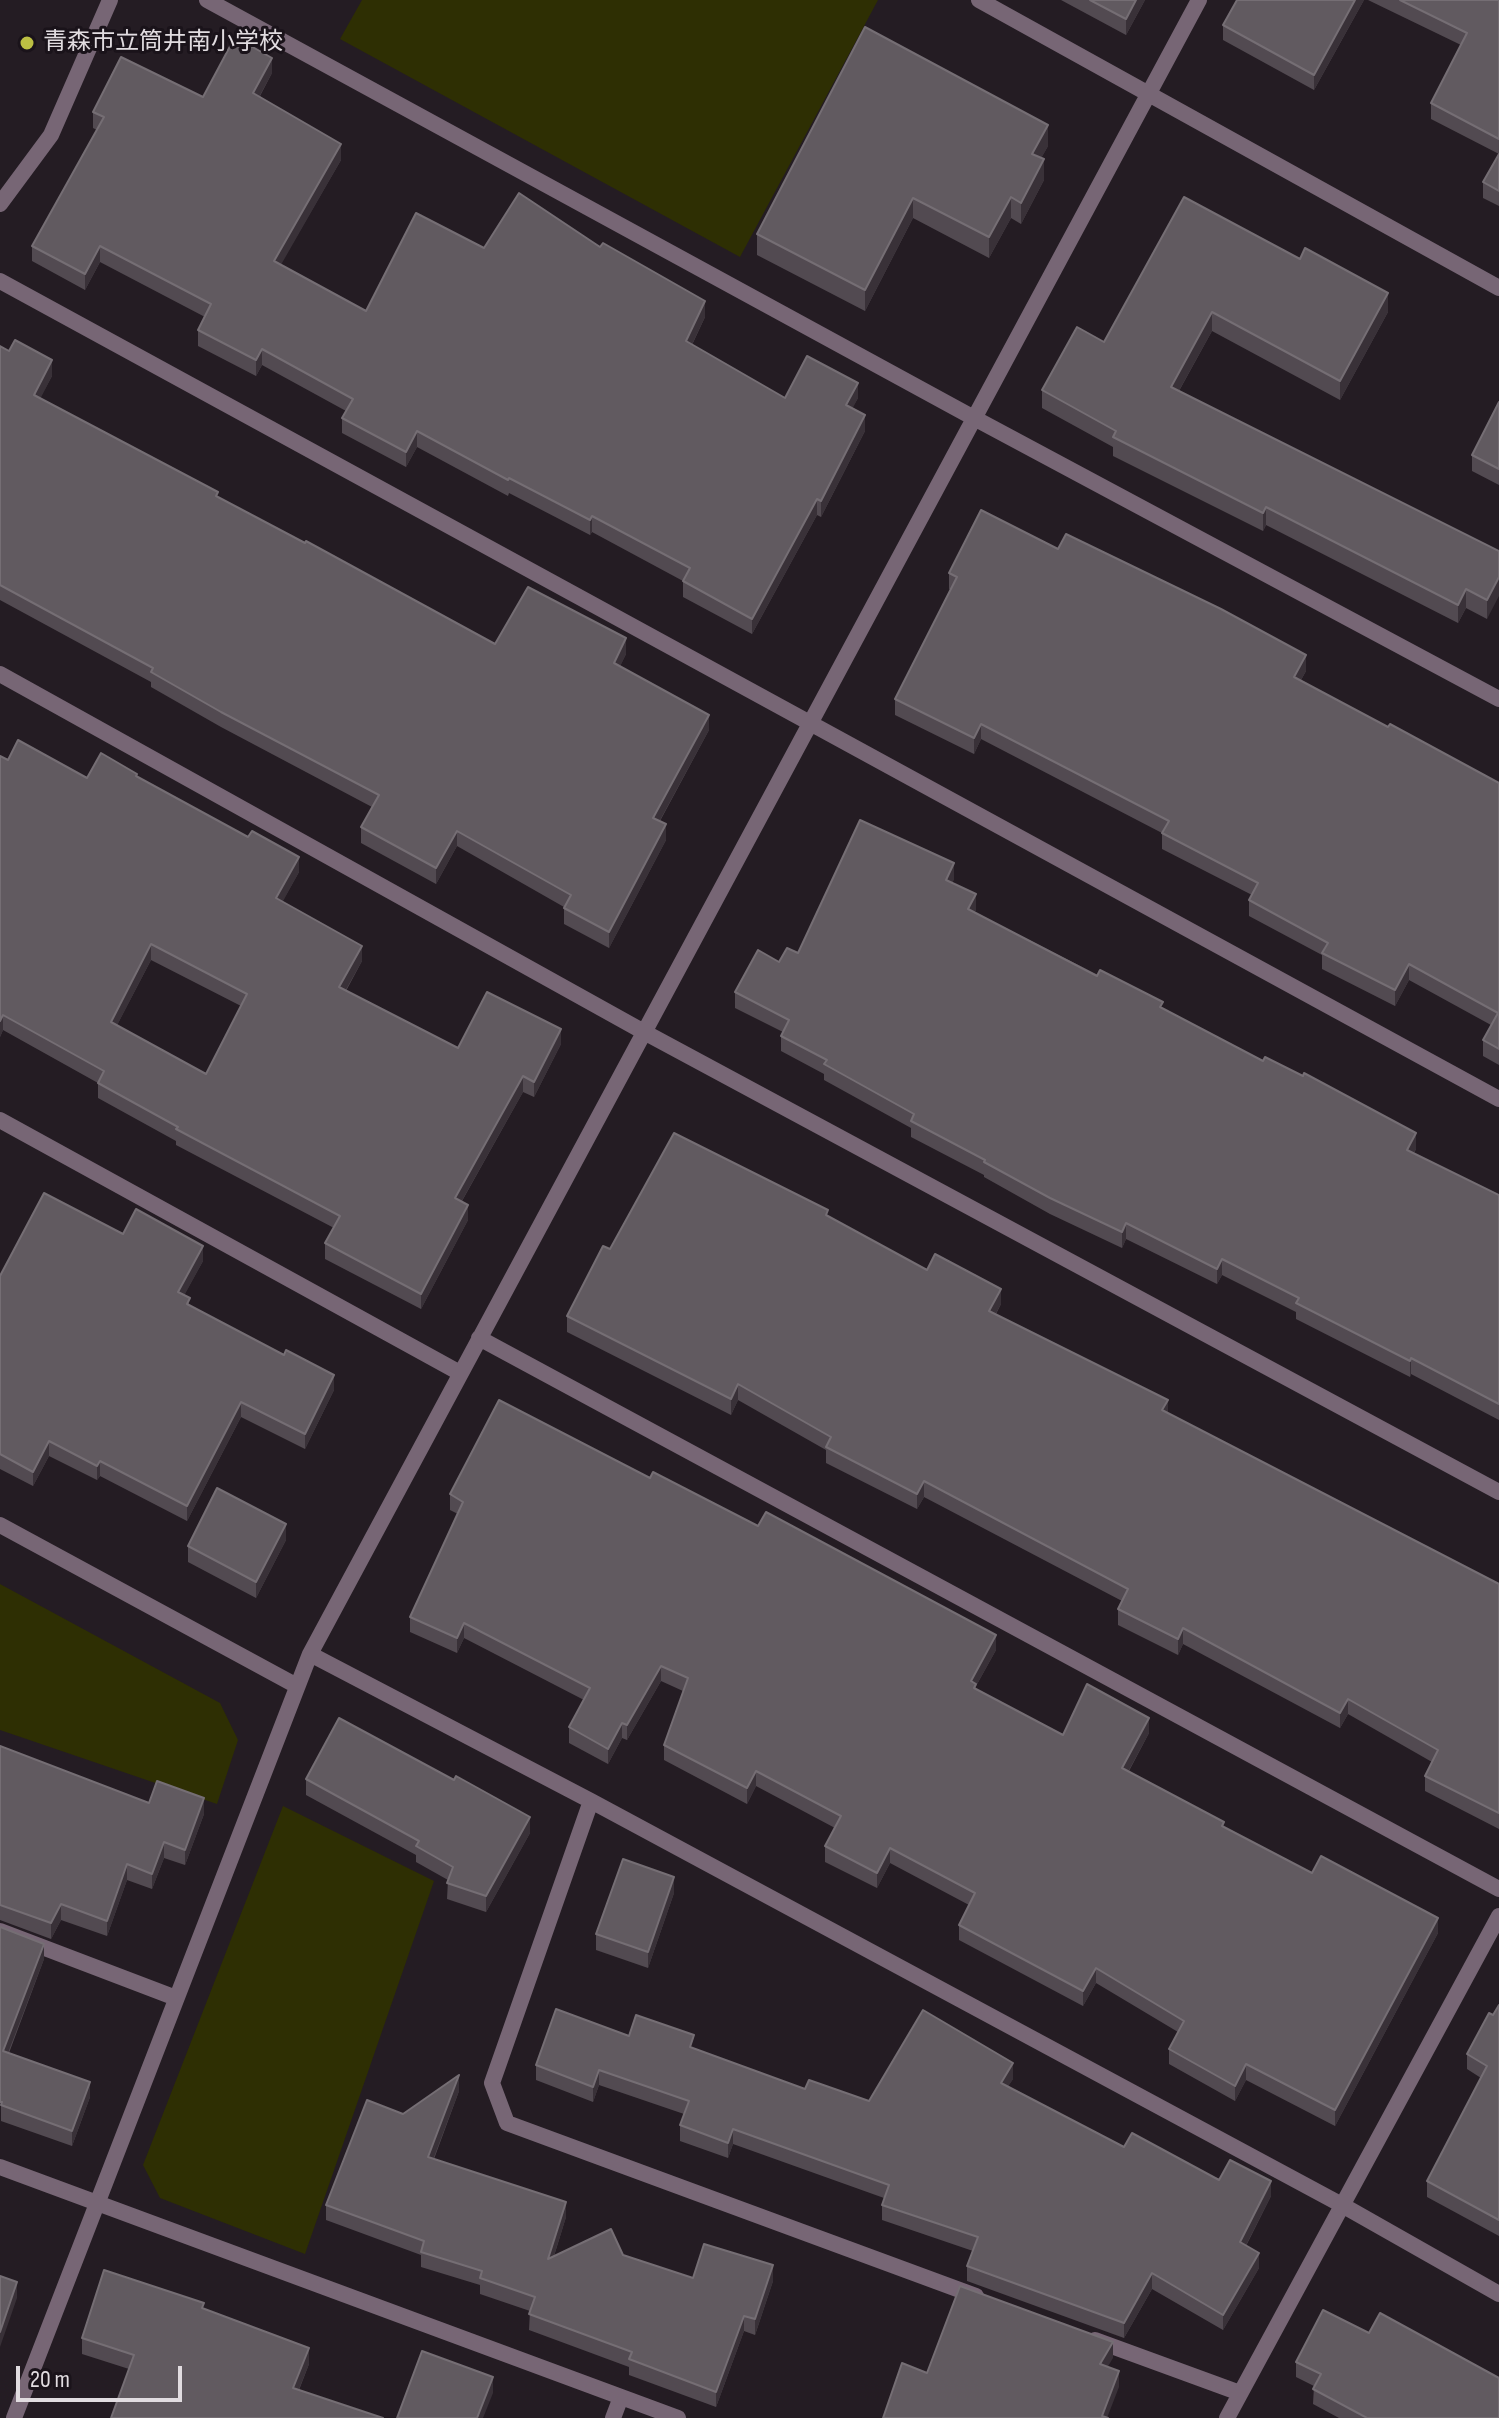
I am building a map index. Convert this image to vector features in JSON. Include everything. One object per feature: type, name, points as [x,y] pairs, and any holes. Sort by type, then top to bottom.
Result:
[{"type":"street","points":[[0,204],[51,135],[110,0]]},
{"type":"street","points":[[207,0],[974,418],[1499,699]]},
{"type":"street","points":[[979,0],[1499,288]]},
{"type":"street","points":[[14,2418],[310,1654],[1199,0]]},
{"type":"street","points":[[0,281],[1499,1099]]},
{"type":"street","points":[[0,674],[644,1032],[1499,1492]]},
{"type":"street","points":[[0,1120],[460,1373]]},
{"type":"street","points":[[479,1338],[1499,1889]]},
{"type":"street","points":[[0,1525],[297,1686]]},
{"type":"street","points":[[310,1654],[591,1801],[1342,2205],[1499,2294]]},
{"type":"street","points":[[591,1801],[492,2083],[507,2123],[986,2299]]},
{"type":"street","points":[[1227,2418],[1499,1916]]},
{"type":"street","points":[[0,1931],[176,1998]]},
{"type":"street","points":[[0,2167],[678,2418]]},
{"type":"street","points":[[1076,2332],[1240,2393]]},
{"type":"street","points":[[613,2418],[621,2397]]},
{"type":"shaded area","points":[[362,0],[878,0],[740,257],[340,39]]},
{"type":"shaded area","points":[[0,1584],[220,1703],[238,1740],[217,1804],[0,1730]]},
{"type":"shaded area","points":[[283,1806],[434,1881],[305,2254],[160,2198],[143,2165]]},
{"type":"building","points":[[1090,0],[1136,0],[1126,19]]},
{"type":"building","points":[[1237,0],[1355,0],[1314,75],[1223,25]]},
{"type":"building","points":[[1400,0],[1499,0],[1499,139],[1431,103],[1467,33]]},
{"type":"building","points":[[865,27],[1048,125],[1032,154],[1044,159],[1021,203],[1011,197],[989,237],[913,198],[865,290],[757,234]]},
{"type":"building","points":[[235,37],[272,58],[253,93],[341,144],[274,261],[366,311],[416,213],[484,248],[519,193],[600,247],[603,243],[705,301],[686,341],[785,398],[807,356],[858,383],[846,405],[865,415],[821,501],[817,499],[752,619],[683,581],[690,568],[592,516],[590,520],[417,431],[406,452],[342,418],[353,399],[262,349],[256,360],[198,330],[211,304],[100,246],[85,274],[32,246],[104,117],[93,112],[121,57],[203,97]]},
{"type":"building","points":[[1499,154],[1499,191],[1483,182]]},
{"type":"building","points":[[1184,197],[1300,259],[1305,248],[1388,293],[1340,381],[1212,312],[1171,387],[1499,551],[1499,577],[1487,600],[1466,589],[1458,605],[1266,507],[1263,513],[1113,437],[1116,431],[1042,390],[1077,327],[1104,342]]},
{"type":"building","points":[[15,340],[52,360],[34,395],[218,492],[216,496],[306,541],[495,644],[528,587],[626,638],[614,663],[709,715],[653,818],[666,824],[609,932],[564,908],[571,895],[457,831],[436,868],[361,827],[379,795],[221,712],[151,672],[153,668],[0,585],[0,346],[9,351]]},
{"type":"building","points":[[1499,402],[1499,469],[1472,455]]},
{"type":"building","points":[[981,510],[1058,549],[1066,534],[1221,609],[1306,655],[1294,677],[1499,783],[1499,1049],[1483,1040],[1498,1013],[1409,964],[1395,990],[1322,953],[1328,943],[1249,900],[1258,883],[1162,833],[1169,821],[981,724],[974,738],[895,699],[957,577],[949,573]]},
{"type":"building","points":[[18,740],[87,778],[101,753],[136,776],[248,837],[252,831],[299,857],[276,898],[362,946],[339,987],[458,1048],[487,992],[561,1029],[534,1082],[523,1076],[455,1198],[468,1205],[421,1294],[325,1243],[340,1216],[176,1129],[178,1127],[98,1083],[104,1071],[3,1015],[0,1021],[0,756],[8,760]],"holes":[[[151,944],[247,994],[206,1074],[111,1022]]]},
{"type":"building","points":[[860,820],[954,863],[946,880],[976,894],[968,909],[1097,976],[1100,970],[1163,1002],[1160,1007],[1263,1061],[1265,1057],[1303,1076],[1304,1073],[1416,1133],[1407,1150],[1499,1195],[1499,1404],[1296,1303],[1299,1298],[1222,1259],[1217,1269],[1126,1223],[1122,1232],[1050,1198],[911,1121],[914,1114],[824,1064],[827,1060],[781,1036],[789,1020],[735,992],[758,950],[779,962],[787,948],[798,953]]},
{"type":"building","points":[[674,1133],[828,1210],[826,1215],[927,1270],[935,1254],[1001,1289],[989,1311],[1168,1400],[1162,1410],[1499,1584],[1499,1813],[1425,1776],[1438,1750],[1348,1699],[1340,1713],[1183,1628],[1178,1639],[1118,1609],[1128,1589],[924,1481],[917,1494],[826,1447],[831,1437],[738,1384],[731,1399],[567,1316],[603,1246],[610,1249]]},
{"type":"building","points":[[44,1193],[123,1234],[136,1209],[203,1246],[178,1292],[190,1298],[187,1304],[284,1355],[286,1350],[334,1375],[305,1434],[241,1402],[187,1506],[100,1461],[97,1466],[49,1441],[33,1472],[0,1454],[0,1276]]},
{"type":"building","points":[[499,1400],[650,1478],[653,1472],[758,1526],[766,1512],[996,1635],[971,1681],[976,1684],[974,1688],[1063,1735],[1087,1684],[1149,1718],[1122,1768],[1312,1873],[1321,1856],[1438,1918],[1335,2110],[1246,2064],[1235,2086],[1169,2049],[1184,2021],[1096,1968],[1083,1991],[959,1925],[975,1893],[890,1848],[877,1873],[825,1846],[841,1816],[756,1771],[747,1788],[664,1745],[688,1678],[661,1666],[627,1725],[622,1723],[608,1749],[569,1727],[590,1688],[464,1623],[457,1638],[410,1617],[463,1502],[450,1494]]},
{"type":"building","points":[[217,1488],[286,1524],[256,1582],[188,1546]]},
{"type":"building","points":[[339,1718],[530,1817],[486,1896],[447,1883],[453,1867],[416,1846],[419,1841],[306,1779]]},
{"type":"building","points":[[0,1746],[149,1803],[157,1781],[204,1798],[185,1850],[164,1842],[152,1874],[127,1864],[107,1921],[61,1904],[51,1923],[0,1905]]},
{"type":"building","points":[[623,1859],[674,1877],[648,1952],[596,1934]]},
{"type":"building","points":[[0,1927],[44,1944],[3,2051],[90,2082],[72,2131],[1,2105]]},
{"type":"building","points":[[1499,2005],[1499,2220],[1427,2181],[1487,2066],[1467,2054],[1489,2013],[1493,2015]]},
{"type":"building","points":[[556,2009],[629,2036],[636,2015],[694,2035],[690,2047],[805,2089],[809,2080],[869,2101],[923,2010],[1013,2063],[1001,2083],[1124,2147],[1132,2133],[1219,2180],[1230,2160],[1271,2181],[1240,2242],[1259,2253],[1223,2315],[1152,2273],[1124,2323],[967,2266],[978,2237],[882,2205],[889,2185],[733,2129],[728,2143],[680,2125],[689,2101],[599,2070],[593,2087],[536,2065]]},
{"type":"building","points":[[459,2075],[428,2157],[566,2202],[548,2259],[611,2229],[623,2255],[693,2278],[704,2244],[773,2265],[755,2319],[744,2316],[716,2392],[629,2359],[632,2352],[529,2314],[535,2297],[480,2278],[482,2271],[421,2252],[424,2241],[326,2205],[367,2100],[403,2114]]},
{"type":"building","points":[[104,2270],[204,2303],[202,2308],[309,2348],[293,2388],[383,2418],[111,2418],[134,2355],[82,2338]]},
{"type":"building","points":[[0,2276],[17,2282],[0,2332]]},
{"type":"building","points":[[960,2286],[1113,2342],[1100,2364],[1119,2371],[1102,2416],[1108,2418],[883,2418],[902,2363],[927,2373]]},
{"type":"building","points":[[1323,2310],[1369,2333],[1380,2313],[1499,2378],[1499,2418],[1367,2418],[1313,2389],[1321,2374],[1296,2362]]},
{"type":"building","points":[[422,2351],[493,2377],[477,2418],[397,2418]]},
{"type":"place","name":"青森市立筒井南小学校","points":[[27,43]]}]
